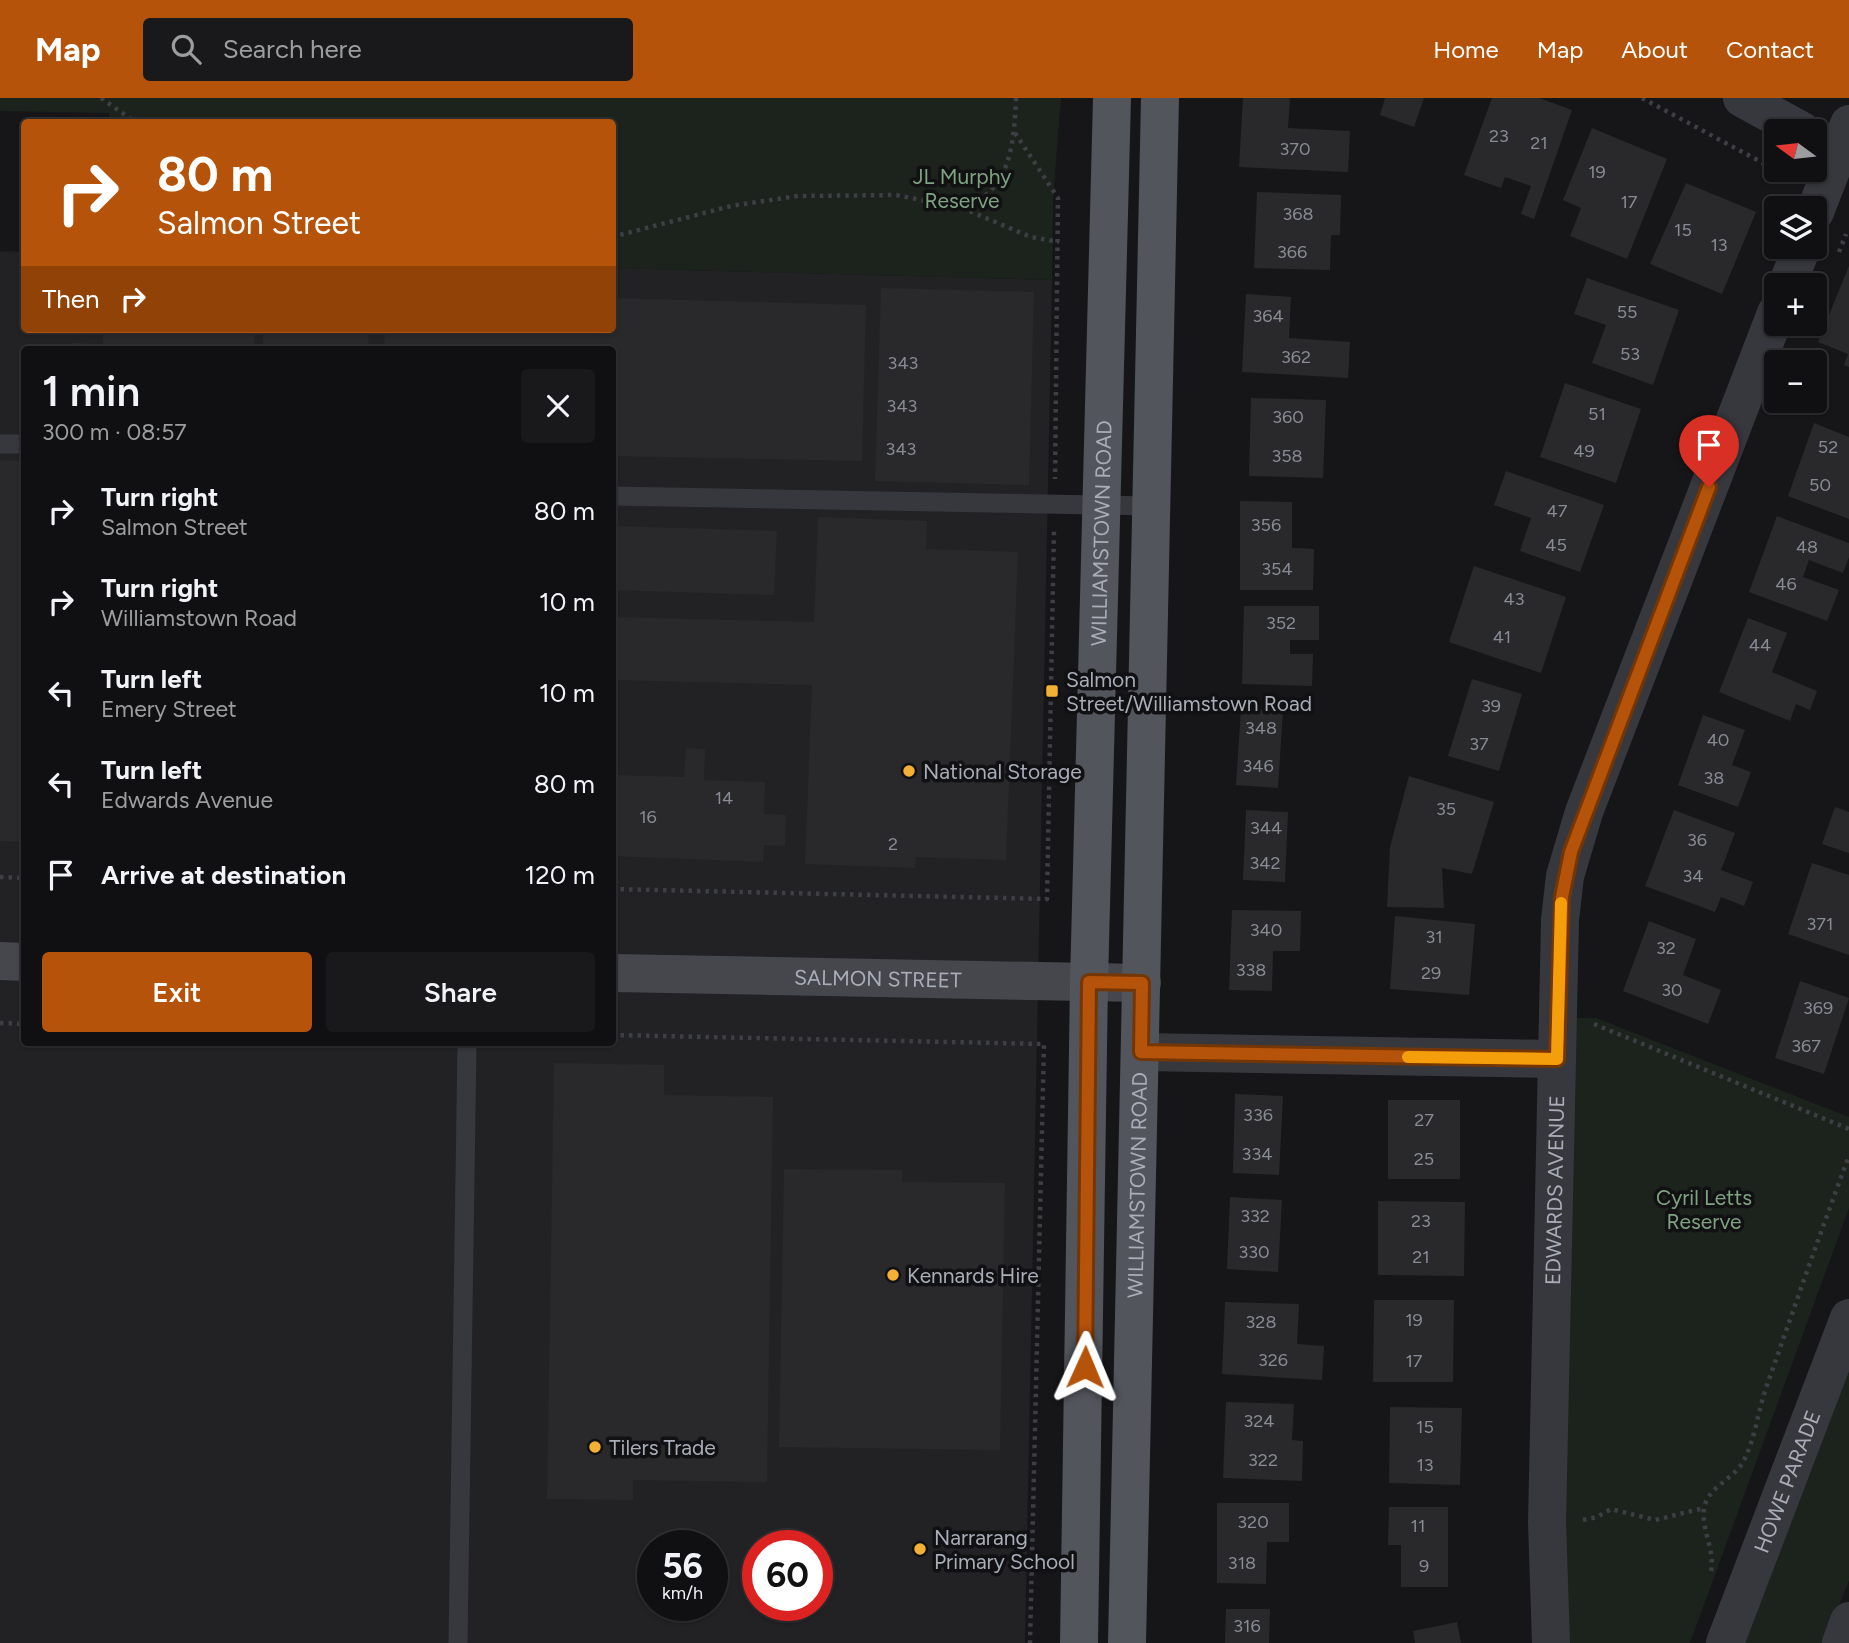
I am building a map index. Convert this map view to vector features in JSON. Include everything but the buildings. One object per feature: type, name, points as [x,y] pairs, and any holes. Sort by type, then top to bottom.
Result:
[{"type":"main road","name":"WILLIAMSTOWN ROAD","points":[[1079,1643],[1089,982],[1112,98]]},
{"type":"main road","name":"WILLIAMSTOWN ROAD","points":[[1126,1643],[1160,98]]},
{"type":"street","points":[[1742,98],[1780,119]]},
{"type":"street","points":[[1821,196],[1838,143]]},
{"type":"street","name":"EDWARDS AVENUE","points":[[1551,1643],[1565,1521],[1557,1059],[1562,897],[1571,852],[1767,336]]},
{"type":"street","points":[[0,961],[21,962]]},
{"type":"street","name":"SALMON STREET","points":[[616,973],[1142,983]]},
{"type":"street","points":[[1141,1052],[1557,1059]]},
{"type":"street","name":"HOWE PARADE","points":[[1725,1643],[1849,1318]]},
{"type":"street","points":[[1841,1643],[1849,1621]]},
{"type":"lane","points":[[0,444],[21,444]]},
{"type":"lane","points":[[616,495],[1151,506]]},
{"type":"lane","points":[[458,1643],[467,1046]]},
{"type":"path","points":[[102,98],[131,119]]},
{"type":"path","points":[[961,208],[982,200],[995,188],[1007,166],[1015,133],[1016,98]]},
{"type":"path","points":[[1642,98],[1805,196]]},
{"type":"path","points":[[616,889],[1047,899],[1058,198],[1015,133]]},
{"type":"path","points":[[616,236],[731,206],[798,196],[896,195],[961,208],[1031,237],[1059,243]]},
{"type":"path","points":[[0,877],[21,878]]},
{"type":"path","points":[[0,1023],[21,1024]]},
{"type":"path","points":[[1593,1037],[1593,1023],[1849,1129]]},
{"type":"path","points":[[616,1035],[1044,1044],[1030,1643]]},
{"type":"path","points":[[1709,1583],[1713,1560],[1704,1523],[1704,1508],[1708,1497],[1718,1485],[1732,1476],[1744,1460],[1762,1400],[1849,1156]]},
{"type":"path","points":[[1565,1521],[1583,1506]]},
{"type":"path","points":[[1565,1521],[1597,1517],[1611,1509],[1655,1520],[1704,1508]]},
{"type":"path","points":[[1565,1521],[1583,1533]]},
{"type":"shaded area","points":[[0,251],[21,252],[21,333],[616,333],[616,268],[1052,280],[1025,1643],[0,1643]]},
{"type":"green space","name":"JL Murphy Reserve","points":[[0,98],[1061,98],[1053,199],[1052,280],[616,268],[616,119],[109,119],[109,113],[0,111]]},
{"type":"green space","name":"Cyril Letts Reserve","points":[[1573,1018],[1596,1018],[1849,1117],[1849,1208],[1690,1643],[1566,1643],[1564,1634]]},
{"type":"green space","points":[[1849,1357],[1849,1580],[1824,1643],[1739,1643]]},
{"type":"slow traffic","points":[[1408,1057],[1557,1059],[1561,903]]},
{"type":"place","name":"Salmon Street/Williamstown Road","points":[[1052,691]]},
{"type":"place","name":"National Storage","points":[[909,771]]},
{"type":"place","name":"Kennards Hire","points":[[893,1275]]},
{"type":"place","name":"Tilers Trade","points":[[595,1447]]},
{"type":"place","name":"Narrarang Primary School","points":[[920,1549]]},
{"type":"route","points":[[1085,1367],[1089,982],[1142,983],[1141,1052],[1557,1059],[1560,920],[1571,852],[1709,487]]}]
